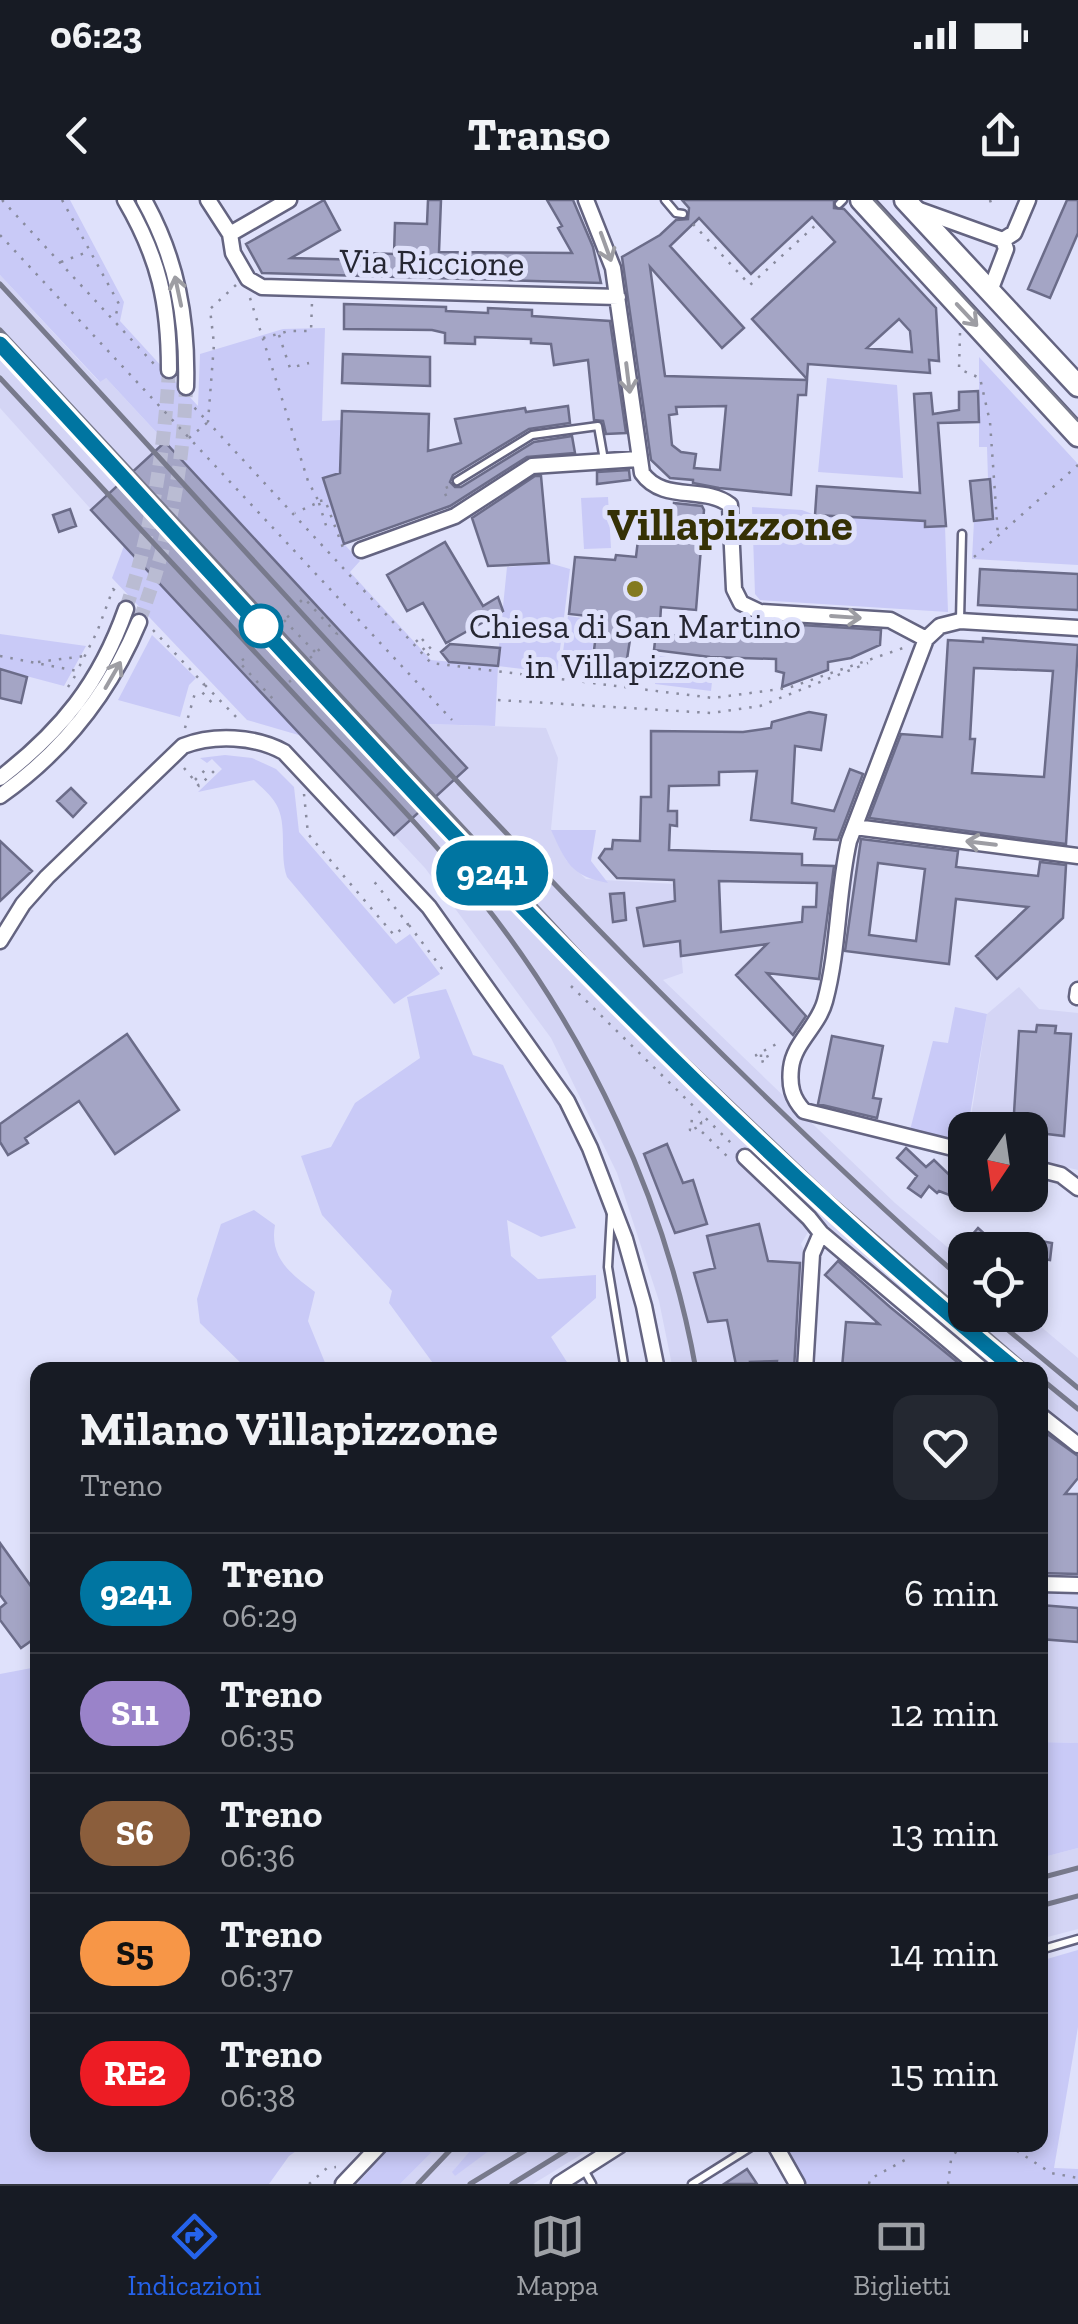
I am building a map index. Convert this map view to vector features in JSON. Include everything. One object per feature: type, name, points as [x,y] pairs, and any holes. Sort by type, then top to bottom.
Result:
[{"type":"main road","points":[[861,200],[1078,436]]},
{"type":"main road","points":[[908,204],[1078,386]]},
{"type":"street","points":[[125,200],[155,258],[164,291],[169,327],[162,368]]},
{"type":"street","points":[[144,200],[170,253],[180,294],[187,354],[183,390]]},
{"type":"street","points":[[208,200],[230,234],[242,282]]},
{"type":"street","points":[[230,234],[289,200]]},
{"type":"street","points":[[586,200],[608,249],[618,297],[638,459],[646,478],[657,487],[721,499],[730,505],[736,595],[746,607],[760,612],[890,620],[926,639]]},
{"type":"street","points":[[1003,240],[1014,233],[1028,200]]},
{"type":"street","points":[[908,204],[1003,240]]},
{"type":"street","points":[[990,291],[1006,249],[1003,240]]},
{"type":"street","name":"Via Riccione","points":[[242,282],[274,289],[618,297]]},
{"type":"street","points":[[361,550],[455,516],[532,466],[638,459]]},
{"type":"street","points":[[0,778],[30,755],[74,711],[103,664],[126,609]]},
{"type":"street","points":[[948,1147],[804,1111],[791,1092],[795,1050],[818,1023],[836,949],[843,868],[926,639],[940,626],[960,621],[1078,628]]},
{"type":"street","points":[[0,796],[33,773],[84,721],[115,674],[139,622]]},
{"type":"street","points":[[0,941],[40,884],[177,750],[198,741],[221,738],[259,742],[284,752],[422,898],[567,1101],[611,1202],[634,1270],[655,1362]]},
{"type":"street","points":[[855,827],[1078,856]]},
{"type":"street","points":[[745,1157],[821,1234],[974,1362]]},
{"type":"street","points":[[1048,1171],[1061,1174],[1078,1188]]},
{"type":"street","points":[[805,1362],[812,1254],[821,1234]]},
{"type":"street","points":[[1048,1421],[1078,1445]]},
{"type":"street","points":[[1048,1584],[1078,1585]]},
{"type":"street","points":[[343,2184],[373,2152]]},
{"type":"street","points":[[558,2184],[609,2152]]},
{"type":"street","points":[[779,2152],[797,2184]]},
{"type":"lane","points":[[665,200],[676,213],[683,214]]},
{"type":"lane","points":[[458,481],[519,442],[541,433],[598,426],[604,461]]},
{"type":"lane","points":[[960,621],[962,534]]},
{"type":"lane","points":[[611,1202],[608,1268],[624,1362]]},
{"type":"lane","points":[[1048,1948],[1078,1940]]},
{"type":"lane","points":[[692,2184],[743,2152]]},
{"type":"lane","points":[[583,2168],[592,2184]]},
{"type":"path","points":[[2,200],[114,322],[162,368]]},
{"type":"path","points":[[62,200],[118,304],[114,322]]},
{"type":"path","points":[[990,200],[993,209]]},
{"type":"path","points":[[693,224],[750,285],[818,223]]},
{"type":"path","points":[[0,235],[452,720]]},
{"type":"path","points":[[60,263],[90,251]]},
{"type":"path","points":[[189,438],[208,422],[214,344],[210,310],[242,282]]},
{"type":"path","points":[[250,296],[328,532]]},
{"type":"path","points":[[262,338],[311,331],[312,301]]},
{"type":"path","points":[[962,332],[959,370],[980,378],[990,422],[998,536]]},
{"type":"path","points":[[279,334],[290,368],[309,363]]},
{"type":"path","points":[[183,390],[208,422],[431,662],[713,698],[788,688],[883,656]]},
{"type":"path","points":[[962,568],[1078,466]]},
{"type":"path","points":[[455,516],[443,489],[458,481]]},
{"type":"path","points":[[294,514],[325,500],[347,555],[337,563]]},
{"type":"path","points":[[300,602],[304,598],[337,634],[334,638]]},
{"type":"path","points":[[279,624],[290,615]]},
{"type":"path","points":[[284,620],[316,653]]},
{"type":"path","points":[[255,646],[267,637]]},
{"type":"path","points":[[422,638],[434,651],[426,656]]},
{"type":"path","points":[[498,700],[711,713],[760,706],[926,639]]},
{"type":"path","points":[[416,640],[426,656]]},
{"type":"path","points":[[260,642],[294,678]]},
{"type":"path","points":[[310,658],[321,648]]},
{"type":"path","points":[[33,662],[86,656]]},
{"type":"path","points":[[244,659],[239,662],[273,700],[278,696]]},
{"type":"path","points":[[68,688],[77,672]]},
{"type":"path","points":[[290,682],[300,673]]},
{"type":"path","points":[[204,684],[243,724]]},
{"type":"path","points":[[215,706],[200,690],[195,693],[177,750],[180,764],[199,786],[219,766]]},
{"type":"path","points":[[194,781],[208,767]]},
{"type":"path","points":[[304,792],[308,834],[394,936],[408,924]]},
{"type":"path","points":[[372,879],[444,970]]},
{"type":"path","points":[[571,986],[745,1157],[736,1166],[700,1131],[701,1122],[690,1121],[690,1130],[697,1130],[696,1127]]},
{"type":"path","points":[[761,1058],[760,1054],[766,1053],[769,1060],[760,1062],[756,1055],[767,1052],[780,1040],[795,1050]]},
{"type":"path","points":[[948,2184],[956,2152]]},
{"type":"path","points":[[1018,2152],[1050,2173],[1078,2178]]},
{"type":"path","points":[[869,2184],[870,2179],[904,2160]]},
{"type":"shaded area","points":[[0,200],[70,200],[124,302],[120,321],[198,406],[200,354],[283,329],[325,328],[322,421],[341,420],[340,473],[323,479],[344,544],[360,561],[350,572],[431,660],[497,666],[507,567],[549,563],[570,569],[557,673],[498,666],[495,726],[427,724],[106,378],[100,382],[0,275]]},
{"type":"shaded area","points":[[0,275],[99,382],[105,377],[427,724],[546,728],[558,758],[551,829],[566,860],[586,879],[675,884],[683,973],[663,980],[895,1203],[948,1248],[948,1329],[817,1217],[801,1244],[815,1273],[809,1362],[671,1362],[659,1301],[617,1173],[551,1038],[425,868],[0,408]]},
{"type":"shaded area","points":[[979,357],[1078,464],[1078,565],[972,559],[974,521],[993,518],[987,447],[979,447]]},
{"type":"shaded area","points":[[827,378],[897,385],[903,478],[818,472]]},
{"type":"shaded area","points":[[608,497],[611,548],[584,549],[581,498]]},
{"type":"shaded area","points":[[752,507],[925,521],[925,526],[945,526],[948,612],[760,600],[755,594]]},
{"type":"shaded area","points":[[124,546],[302,736],[247,720],[112,578]]},
{"type":"shaded area","points":[[568,616],[596,620],[590,670],[561,666]]},
{"type":"shaded area","points":[[0,634],[86,646],[64,686],[0,669]]},
{"type":"shaded area","points":[[152,635],[196,678],[189,685],[180,717],[118,700]]},
{"type":"shaded area","points":[[658,656],[714,663],[711,691],[655,684]]},
{"type":"shaded area","points":[[200,758],[252,758],[276,769],[294,787],[299,832],[396,944],[410,934],[440,974],[394,1004],[287,877],[282,821],[269,794],[254,780],[198,792],[222,769],[212,759],[207,763]]},
{"type":"shaded area","points":[[551,830],[596,830],[591,861],[608,883],[577,872]]},
{"type":"shaded area","points":[[1019,987],[1039,1009],[1078,1013],[1078,1170],[1048,1163],[1048,1112],[972,1112],[987,1014]]},
{"type":"shaded area","points":[[446,989],[473,1055],[503,1065],[576,1228],[541,1237],[507,1220],[511,1256],[538,1279],[596,1275],[596,1298],[551,1337],[567,1362],[432,1362],[389,1303],[392,1291],[322,1215],[301,1156],[331,1147],[355,1103],[420,1058],[407,997]]},
{"type":"shaded area","points":[[955,1007],[987,1014],[970,1112],[948,1112],[948,1141],[909,1134],[933,1041],[948,1043]]},
{"type":"shaded area","points":[[254,1210],[275,1225],[279,1256],[315,1292],[308,1321],[325,1362],[240,1362],[200,1323],[197,1299],[221,1224]]},
{"type":"shaded area","points":[[952,1332],[1047,1332],[1078,1358],[1078,1436],[1048,1412],[1048,1362],[987,1362]]},
{"type":"shaded area","points":[[1048,1514],[1078,1516],[1078,1743],[1048,1742]]},
{"type":"shaded area","points":[[30,1668],[30,2152],[295,2152],[269,2184],[0,2184],[0,1674]]},
{"type":"shaded area","points":[[1048,1742],[1078,1743],[1078,1848],[1048,1856]]},
{"type":"shaded area","points":[[1078,1848],[1078,1929],[1048,1937],[1048,1856]]},
{"type":"shaded area","points":[[1078,1950],[1078,2027],[1054,2168],[1078,2169],[1078,2184],[804,2184],[786,2152],[1048,2152],[1048,1959]]},
{"type":"shaded area","points":[[386,2152],[432,2152],[400,2184],[357,2184]]},
{"type":"shaded area","points":[[432,2152],[469,2152],[453,2171],[455,2175],[487,2152],[586,2152],[533,2184],[400,2184]]},
{"type":"shaded area","points":[[469,2152],[488,2152],[455,2176],[452,2172]]},
{"type":"building","points":[[324,200],[340,230],[291,258],[367,260],[368,253],[394,254],[395,223],[427,224],[428,200],[441,200],[439,252],[572,253],[547,200],[573,200],[593,247],[601,283],[262,273],[246,244]]},
{"type":"building","points":[[682,200],[834,200],[834,208],[844,209],[936,308],[939,361],[929,360],[930,373],[808,364],[807,379],[752,319],[835,242],[812,217],[751,274],[699,218],[670,246],[744,328],[722,348],[650,267],[665,376],[807,380],[806,395],[798,395],[791,495],[719,488],[670,478],[651,460],[622,257],[660,235],[676,220],[688,219],[689,208]],"holes":[[[899,319],[910,331],[912,352],[867,348]],[[726,406],[720,470],[694,468],[696,454],[681,452],[672,445],[669,415],[677,414],[676,407]]]},
{"type":"building","points":[[1067,200],[1078,200],[1078,233],[1050,298],[1028,289]]},
{"type":"building","points":[[344,304],[446,307],[446,311],[488,313],[488,308],[532,310],[532,316],[610,321],[626,433],[606,434],[603,421],[594,420],[588,360],[554,365],[551,344],[531,343],[531,339],[475,337],[475,344],[445,343],[445,333],[432,330],[344,329]]},
{"type":"building","points":[[343,354],[430,357],[430,386],[342,383]]},
{"type":"building","points":[[978,391],[979,422],[938,423],[946,526],[925,527],[925,521],[815,515],[817,486],[920,493],[914,394],[931,393],[933,414],[959,410],[959,392]]},
{"type":"building","points":[[568,406],[570,423],[529,429],[453,475],[450,482],[461,487],[534,442],[572,436],[575,453],[527,457],[450,506],[344,544],[323,478],[340,473],[342,411],[429,414],[428,451],[461,443],[455,419]]},
{"type":"building","points":[[165,442],[467,768],[394,835],[91,510]]},
{"type":"building","points":[[629,470],[630,480],[597,484],[597,472]]},
{"type":"building","points":[[535,476],[541,476],[549,563],[488,566],[472,518]]},
{"type":"building","points":[[990,479],[993,519],[974,521],[970,481]]},
{"type":"building","points":[[674,503],[702,506],[704,510],[696,610],[661,607],[660,623],[633,620],[625,672],[592,667],[598,617],[569,614],[575,557],[636,557],[639,531],[673,534]]},
{"type":"building","points":[[70,509],[76,526],[59,532],[53,515]]},
{"type":"building","points":[[445,542],[483,606],[498,597],[503,611],[446,643],[423,603],[407,611],[387,575]]},
{"type":"building","points":[[980,569],[1078,574],[1078,610],[978,605]]},
{"type":"building","points":[[698,619],[777,624],[777,631],[800,631],[801,625],[881,630],[880,645],[851,658],[828,662],[828,670],[782,687],[784,673],[776,671],[776,659],[654,650],[656,632],[695,639]]},
{"type":"building","points":[[983,638],[1078,645],[1066,844],[869,818],[901,734],[942,737],[948,640],[983,642]],"holes":[[[974,668],[1053,671],[1044,777],[972,773]]]},
{"type":"building","points":[[450,644],[500,648],[498,666],[449,662],[441,652]]},
{"type":"building","points":[[0,669],[27,677],[21,703],[0,698]]},
{"type":"building","points":[[809,712],[826,715],[821,750],[795,746],[792,803],[834,811],[850,769],[863,774],[838,840],[814,839],[816,828],[751,820],[757,771],[719,772],[719,785],[669,786],[668,811],[677,811],[677,826],[670,825],[669,850],[802,854],[802,865],[834,866],[819,979],[767,973],[806,1016],[793,1035],[736,975],[767,944],[681,956],[680,941],[644,946],[637,908],[675,901],[674,880],[617,878],[599,858],[605,849],[612,849],[613,840],[640,841],[641,797],[651,797],[651,731],[743,732],[771,728],[772,722]],"holes":[[[719,881],[817,883],[816,907],[803,907],[802,922],[721,932]]]},
{"type":"building","points":[[71,788],[86,803],[73,817],[57,801]]},
{"type":"building","points":[[861,839],[958,851],[956,867],[1038,876],[1040,862],[1066,865],[1063,918],[997,979],[976,956],[1028,907],[956,899],[949,964],[845,951]],"holes":[[[878,863],[925,869],[916,941],[869,935]]]},
{"type":"building","points":[[0,841],[32,871],[0,901]]},
{"type":"building","points":[[624,893],[626,920],[613,922],[610,894]]},
{"type":"building","points":[[1037,1025],[1056,1026],[1055,1033],[1071,1034],[1064,1136],[1048,1134],[1048,1112],[1014,1112],[1019,1031],[1036,1032]]},
{"type":"building","points":[[127,1034],[179,1110],[115,1154],[79,1101],[25,1138],[28,1143],[8,1155],[0,1142],[0,1124]]},
{"type":"building","points":[[832,1036],[883,1046],[873,1098],[881,1099],[877,1118],[818,1104]]},
{"type":"building","points":[[667,1144],[683,1183],[693,1180],[707,1224],[675,1233],[644,1154]]},
{"type":"building","points":[[906,1148],[926,1167],[934,1160],[948,1174],[948,1194],[937,1193],[929,1186],[921,1197],[908,1188],[917,1176],[897,1158]]},
{"type":"building","points":[[759,1224],[768,1261],[800,1263],[794,1362],[735,1362],[727,1320],[708,1322],[694,1273],[715,1268],[707,1236]]},
{"type":"building","points":[[838,1261],[957,1362],[843,1362],[846,1322],[879,1324],[825,1275]]},
{"type":"building","points":[[1048,1435],[1078,1456],[1078,1478],[1065,1494],[1078,1494],[1078,1574],[1048,1573]]},
{"type":"building","points":[[0,1543],[30,1585],[30,1642],[21,1648],[0,1620],[0,1608],[6,1603],[0,1595]]},
{"type":"building","points":[[1048,1606],[1078,1608],[1078,1642],[1048,1640]]},
{"type":"building","points":[[747,2169],[757,2184],[724,2184]]},
{"type":"tunnel","points":[[126,609],[155,491],[169,370]]},
{"type":"tunnel","points":[[139,622],[173,506],[186,387]]},
{"type":"tram line","points":[[874,200],[1078,421]]},
{"type":"railway","points":[[0,284],[590,921],[837,1165],[948,1266]]},
{"type":"railway","points":[[0,330],[626,1003],[829,1196],[1021,1362]]},
{"type":"railway","points":[[0,378],[413,820],[520,952],[588,1063],[643,1182],[683,1307],[694,1362]]},
{"type":"railway","points":[[1010,1332],[1047,1362]]},
{"type":"railway","points":[[1048,1363],[1078,1388]]},
{"type":"railway","points":[[1048,1385],[1078,1409]]},
{"type":"railway","points":[[1048,1876],[1078,1868]]},
{"type":"railway","points":[[1048,1904],[1078,1896]]},
{"type":"railway","points":[[418,2184],[448,2152]]},
{"type":"railway","points":[[470,2184],[523,2152]]},
{"type":"railway","points":[[512,2184],[564,2152]]},
{"type":"train","name":"9241","points":[[0,344],[625,1015],[806,1188],[1006,1362]]},
{"type":"place","name":"Chiesa di San Martino in Villapizzone","points":[[635,589]]},
{"type":"district","name":"Villapizzone","points":[[730,524]]}]
